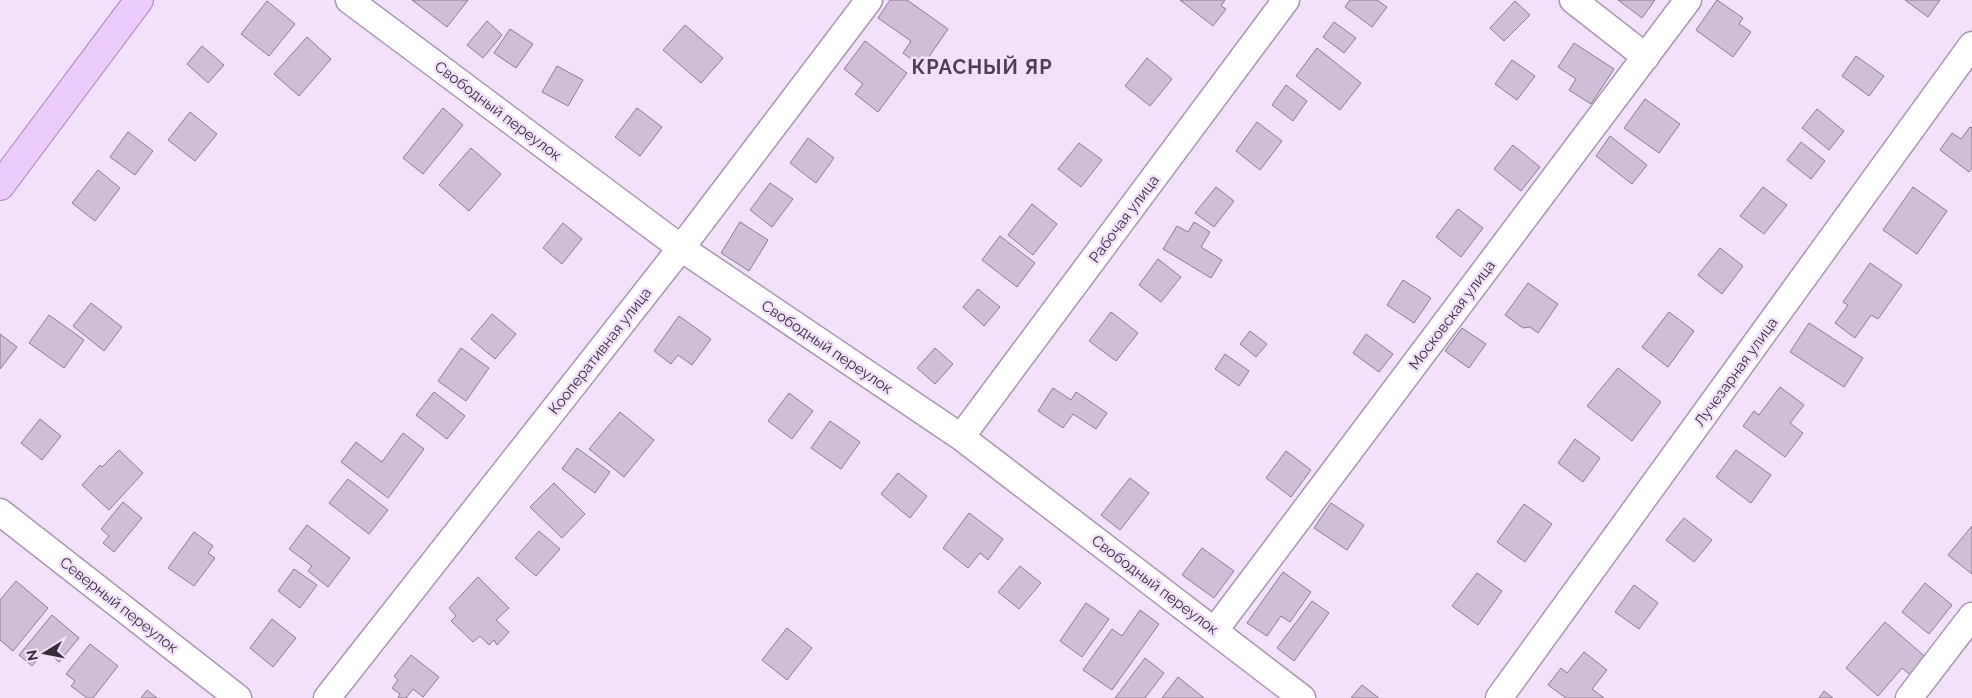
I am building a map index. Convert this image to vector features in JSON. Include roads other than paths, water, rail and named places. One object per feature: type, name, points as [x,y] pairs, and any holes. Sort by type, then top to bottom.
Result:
[{"type":"main road","points":[[0,186],[140,0]]},
{"type":"street","name":"Свободный переулок","points":[[349,0],[681,248],[961,437],[1302,698]]},
{"type":"street","name":"Кооперативная улица","points":[[327,698],[681,248],[869,0]]},
{"type":"street","name":"Рабочая улица","points":[[961,437],[1286,0]]},
{"type":"street","points":[[1573,0],[1646,57]]},
{"type":"street","name":"Московская улица","points":[[1215,630],[1688,0]]},
{"type":"street","name":"Лучезарная улица","points":[[1499,698],[1972,45]]},
{"type":"street","name":"Северный переулок","points":[[0,512],[238,698]]},
{"type":"street","points":[[1909,698],[1972,616]]},
{"type":"district","name":"КРАСНЫЙ ЯР","points":[[982,67]]}]
